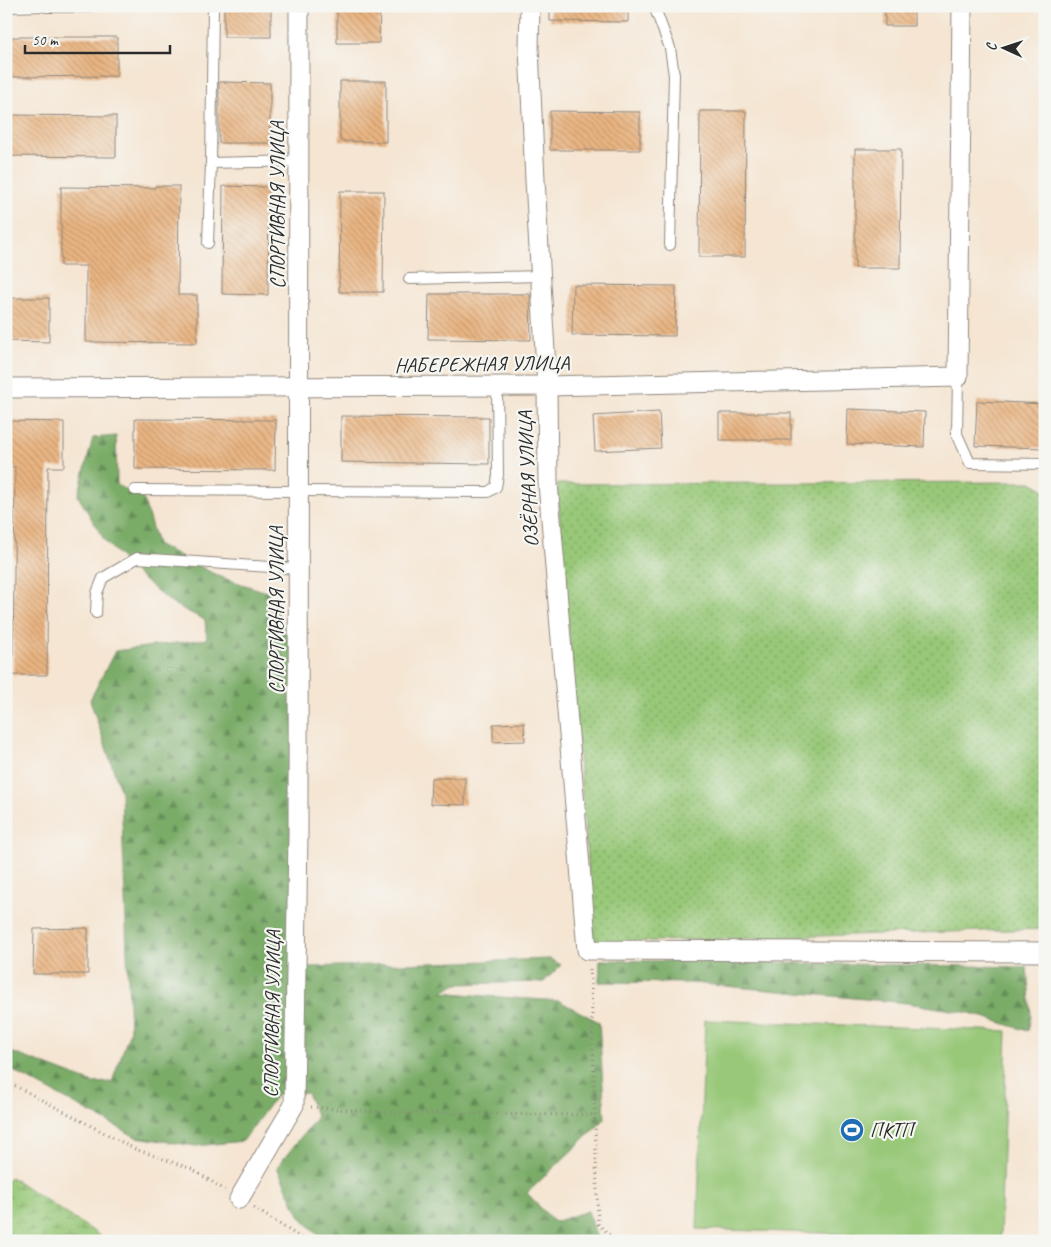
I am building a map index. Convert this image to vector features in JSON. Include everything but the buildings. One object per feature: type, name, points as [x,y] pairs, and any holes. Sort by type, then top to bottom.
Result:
[{"type":"street","name":"СПОРТИВНАЯ УЛИЦА","points":[[239,1199],[294,1105],[298,833],[300,6]]},
{"type":"street","name":"ОЗЁРНАЯ УЛИЦА","points":[[530,6],[529,48],[547,386],[548,484],[587,950]]},
{"type":"street","points":[[958,377],[962,6]]},
{"type":"street","name":"НАБЕРЕЖНАЯ УЛИЦА","points":[[6,388],[547,386],[958,377]]},
{"type":"street","points":[[587,950],[1045,952]]},
{"type":"lane","points":[[208,243],[213,6]]},
{"type":"lane","points":[[654,6],[670,48],[674,75],[670,245]]},
{"type":"lane","points":[[6,7],[88,7]]},
{"type":"lane","points":[[211,163],[300,161]]},
{"type":"lane","points":[[408,279],[540,276]]},
{"type":"lane","points":[[958,377],[957,434],[970,463],[1045,464]]},
{"type":"lane","points":[[135,490],[488,492],[496,487],[498,475],[497,386]]},
{"type":"lane","points":[[96,613],[96,593],[103,578],[137,558],[299,569]]},
{"type":"path","points":[[587,950],[591,982],[598,1224],[616,1241]]},
{"type":"path","points":[[6,1081],[135,1149]]},
{"type":"path","points":[[294,1105],[390,1113],[595,1115]]},
{"type":"green space","points":[[116,436],[117,485],[143,498],[157,544],[220,577],[270,593],[303,680],[301,960],[309,967],[550,959],[561,965],[544,982],[457,984],[442,992],[559,1001],[599,1022],[605,1119],[527,1193],[554,1222],[588,1211],[598,1241],[325,1241],[300,1217],[277,1167],[317,1117],[307,1093],[277,1094],[243,1141],[196,1146],[136,1137],[6,1067],[6,1050],[93,1083],[112,1082],[130,1031],[121,792],[90,700],[115,651],[207,639],[205,620],[173,604],[139,576],[105,541],[78,496],[93,438]]},
{"type":"green space","points":[[1031,482],[1045,490],[1045,929],[594,943],[557,484]]},
{"type":"green space","points":[[600,960],[1027,967],[1031,1016],[1028,1031],[970,1013],[907,1003],[693,983],[599,982]]},
{"type":"green space","name":"ПКТП","points":[[705,1020],[1007,1031],[1000,1239],[697,1229]]},
{"type":"green space","points":[[11,1177],[108,1241],[6,1241],[6,1181]]},
{"type":"place","name":"ПКТП","points":[[852,1130]]}]
